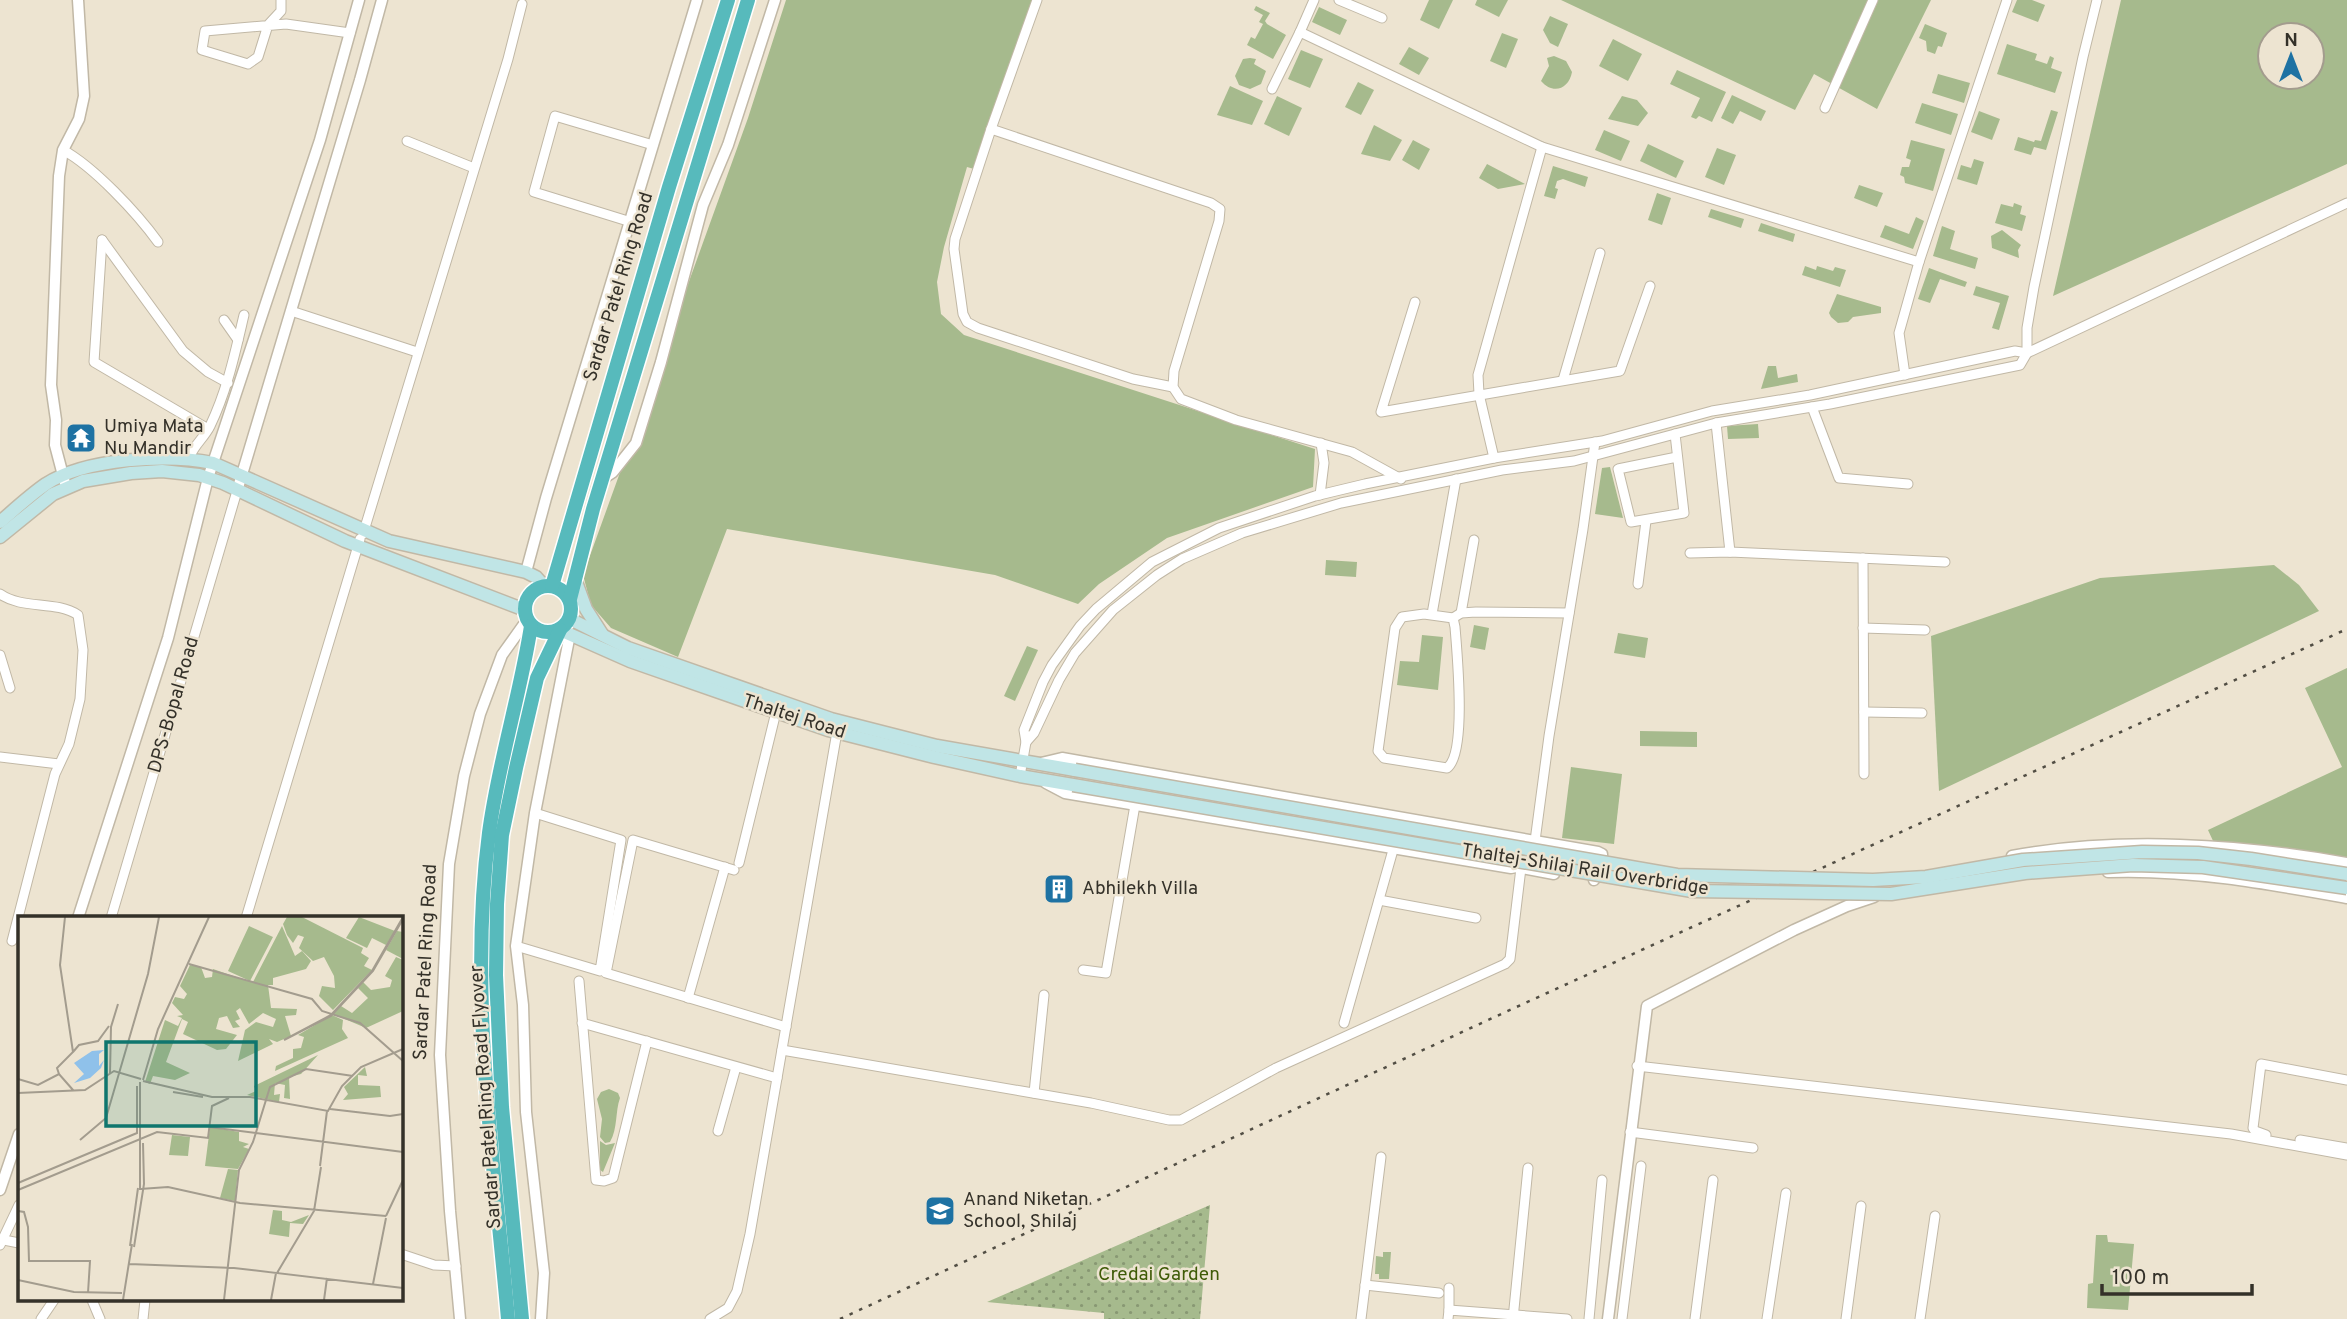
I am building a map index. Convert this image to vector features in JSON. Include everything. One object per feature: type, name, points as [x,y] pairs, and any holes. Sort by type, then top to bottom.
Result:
[{"type":"highway","name":"Sardar Patel Ring Road","points":[[548,586],[728,0]]},
{"type":"highway","name":"Sardar Patel Ring Road","points":[[569,599],[601,480],[748,0]]},
{"type":"highway","points":[[548,586],[559,588],[572,605],[565,632],[545,633],[528,619],[527,599],[531,593],[548,586]]},
{"type":"highway","name":"Sardar Patel Ring Road Flyover","points":[[522,1319],[502,1107],[496,975],[502,835],[519,726],[528,619]]},
{"type":"highway","name":"Sardar Patel Ring Road Flyover","points":[[508,1319],[488,1108],[482,975],[489,833],[519,726],[537,678],[565,632]]},
{"type":"main road","points":[[0,537],[80,469],[165,457],[189,458],[213,463],[242,476],[528,619]]},
{"type":"main road","points":[[0,522],[47,483],[162,471],[208,478],[361,537],[526,572],[548,586]]},
{"type":"main road","points":[[575,575],[586,609],[603,635]]},
{"type":"main road","points":[[570,619],[628,648],[838,727]]},
{"type":"main road","name":"Thaltej Road","points":[[565,632],[630,661],[776,712],[838,727],[934,757],[1036,779]]},
{"type":"main road","name":"Thaltej-Shilaj Rail Overbridge","points":[[838,727],[1677,875],[1873,880],[1913,878],[2023,860],[2142,852],[2238,857],[2347,874]]},
{"type":"main road","name":"Thaltej-Shilaj Rail Overbridge","points":[[1036,779],[1692,891],[1891,894],[2025,873],[2133,865],[2203,867],[2347,888]]},
{"type":"street","points":[[64,482],[55,445],[56,421],[51,386],[59,176],[63,150],[79,119],[84,96],[78,0]]},
{"type":"street","points":[[281,0],[281,11],[268,25],[258,57],[248,64],[202,50],[205,31],[268,25],[286,24],[350,33]]},
{"type":"street","points":[[79,916],[167,638],[208,478],[320,140],[359,0]]},
{"type":"street","points":[[237,491],[382,0]]},
{"type":"street","name":"Sardar Patel Ring Road","points":[[526,572],[697,0]]},
{"type":"street","points":[[601,480],[613,472],[636,443],[661,362],[703,205],[728,145],[775,0]]},
{"type":"street","points":[[1037,0],[955,239],[961,301],[967,322],[978,328],[1133,379],[1173,387]]},
{"type":"street","points":[[1272,89],[1314,0]]},
{"type":"street","points":[[1339,0],[1382,18]]},
{"type":"street","points":[[1825,108],[1873,0]]},
{"type":"street","points":[[1905,375],[1899,333],[1919,262],[2007,0]]},
{"type":"street","points":[[1026,742],[1034,733],[1059,680],[1092,632],[1113,610],[1157,575],[1199,551],[1265,524],[1341,503],[1456,479],[1594,456],[1716,423],[1812,407],[2020,365],[2027,353],[2027,328],[2034,287],[2097,0]]},
{"type":"street","points":[[247,916],[508,59],[522,4]]},
{"type":"street","points":[[1300,32],[1542,147],[1919,262]]},
{"type":"street","points":[[631,222],[534,192],[555,116],[653,145]]},
{"type":"street","points":[[991,129],[1147,180],[1220,209],[1219,221],[1174,372],[1173,387],[1181,399],[1236,421],[1353,452],[1400,477],[1404,490]]},
{"type":"street","points":[[407,141],[474,168]]},
{"type":"street","points":[[1494,458],[1479,394],[1478,376],[1542,147]]},
{"type":"street","points":[[63,150],[78,159],[140,217],[158,242]]},
{"type":"street","points":[[1020,776],[1026,742],[1024,730],[1052,665],[1080,626],[1130,579],[1167,552],[1209,532],[1320,495],[1400,477],[1595,442],[1712,411],[1810,395],[2015,351],[2027,353],[2347,203]]},
{"type":"street","points":[[208,429],[94,362],[102,240],[183,351],[208,372],[228,383]]},
{"type":"street","points":[[1563,380],[1600,253]]},
{"type":"street","points":[[1415,302],[1381,412],[1620,371],[1650,286]]},
{"type":"street","points":[[291,310],[417,352]]},
{"type":"street","points":[[189,458],[192,449],[208,429],[228,383],[244,315]]},
{"type":"street","points":[[224,320],[238,340]]},
{"type":"street","points":[[1812,407],[1839,478],[1908,484]]},
{"type":"street","points":[[1716,423],[1730,552]]},
{"type":"street","points":[[1675,434],[1685,513],[1631,522],[1618,469],[1677,457]]},
{"type":"street","points":[[1535,841],[1595,442]]},
{"type":"street","points":[[1320,495],[1324,463],[1321,443]]},
{"type":"street","points":[[1432,614],[1456,479]]},
{"type":"street","name":"DPS-Bopal Road","points":[[112,916],[237,491]]},
{"type":"street","points":[[1638,583],[1646,521]]},
{"type":"street","points":[[1474,540],[1457,616],[1457,752],[1451,766],[1447,768],[1384,758],[1378,751],[1378,743],[1395,628],[1402,617],[1432,614],[1457,616],[1476,611],[1569,613]]},
{"type":"street","points":[[1690,553],[1730,552],[1945,562]]},
{"type":"street","points":[[1863,558],[1864,774]]},
{"type":"street","points":[[0,594],[9,600],[68,608],[78,614],[83,650],[80,699],[19,916]]},
{"type":"street","name":"Sardar Patel Ring Road","points":[[460,1319],[440,1055],[449,863],[464,776],[480,714],[502,655],[528,619]]},
{"type":"street","points":[[1863,628],[1925,630]]},
{"type":"street","points":[[541,1319],[544,1273],[526,1112],[523,1005],[516,946],[565,632]]},
{"type":"street","points":[[0,655],[10,688]]},
{"type":"street","points":[[688,998],[733,867],[776,712]]},
{"type":"street","points":[[1864,712],[1922,713]]},
{"type":"street","points":[[710,1319],[728,1308],[737,1291],[750,1234],[838,727]]},
{"type":"street","points":[[0,757],[60,764]]},
{"type":"street","points":[[1036,779],[1065,793],[1511,868],[1596,880],[1603,860],[1602,854],[1598,852],[1062,758],[1038,764]]},
{"type":"street","points":[[1083,970],[1106,973],[1135,805]]},
{"type":"street","points":[[516,946],[600,971],[621,839],[535,813]]},
{"type":"street","points":[[782,1050],[1181,1120],[1287,1062],[1505,964],[1510,959],[1521,845],[1516,837]]},
{"type":"street","points":[[733,867],[633,840],[606,973],[786,1027]]},
{"type":"street","points":[[1608,1319],[1637,1066],[1647,1006],[1794,930],[1855,903],[1891,892],[1912,875],[2024,854],[2114,846],[2253,849],[2347,863]]},
{"type":"street","points":[[1344,1023],[1394,850]]},
{"type":"street","points":[[1891,892],[1911,894],[2030,877],[2118,872],[2228,880],[2347,898]]},
{"type":"street","points":[[1379,900],[1476,918]]},
{"type":"street","points":[[12,941],[18,919]]},
{"type":"street","points":[[579,981],[596,1180],[613,1178],[647,1041]]},
{"type":"street","points":[[1034,1093],[1044,995]]},
{"type":"street","points":[[582,1023],[777,1078]]},
{"type":"street","points":[[2347,1080],[2261,1064],[2253,1128],[2259,1134],[2347,1148]]},
{"type":"street","points":[[718,1132],[736,1066]]},
{"type":"street","points":[[1637,1066],[2231,1134],[2347,1155]]},
{"type":"street","points":[[1630,1132],[1753,1148]]},
{"type":"street","points":[[0,1189],[18,1137]]},
{"type":"street","points":[[1361,1319],[1381,1157]]},
{"type":"street","points":[[1622,1319],[1642,1167]]},
{"type":"street","points":[[1514,1317],[1528,1168]]},
{"type":"street","points":[[1589,1319],[1602,1180]]},
{"type":"street","points":[[1695,1319],[1713,1180]]},
{"type":"street","points":[[1767,1319],[1786,1193]]},
{"type":"street","points":[[1846,1319],[1861,1206]]},
{"type":"street","points":[[3,1240],[18,1207]]},
{"type":"street","points":[[1920,1319],[1935,1216]]},
{"type":"street","points":[[3,1240],[18,1231]]},
{"type":"street","points":[[402,1254],[435,1265],[456,1266]]},
{"type":"street","points":[[1364,1284],[1439,1293]]},
{"type":"street","points":[[1449,1288],[1449,1315],[1567,1319]]},
{"type":"street","points":[[41,1319],[53,1302]]},
{"type":"street","points":[[93,1302],[100,1319]]},
{"type":"green space","points":[[786,0],[1042,0],[981,171],[967,167],[937,282],[941,314],[964,335],[1315,449],[1313,487],[1167,538],[1099,584],[1078,604],[995,575],[727,529],[678,657],[611,628],[591,605],[583,575],[748,118]]},
{"type":"green space","points":[[1429,0],[1453,0],[1439,29],[1420,20]]},
{"type":"green space","points":[[1477,0],[1508,0],[1499,17],[1475,5]]},
{"type":"green space","points":[[1561,0],[1931,0],[1877,109],[1814,74],[1795,110]]},
{"type":"green space","points":[[2017,0],[2032,0],[2045,5],[2038,22],[2012,12]]},
{"type":"green space","points":[[2121,0],[2347,0],[2347,164],[2053,296]]},
{"type":"green space","points":[[1256,6],[1270,13],[1265,21],[1267,24],[1286,35],[1273,59],[1247,45],[1251,37],[1255,39],[1263,24],[1259,22],[1263,15],[1254,10]]},
{"type":"green space","points":[[1319,7],[1347,20],[1340,35],[1312,22]]},
{"type":"green space","points":[[1550,16],[1568,24],[1558,47],[1550,43],[1543,30]]},
{"type":"green space","points":[[1925,24],[1947,33],[1942,47],[1938,46],[1935,54],[1927,51],[1926,41],[1919,38]]},
{"type":"green space","points":[[1502,33],[1518,39],[1506,68],[1490,61]]},
{"type":"green space","points":[[1613,39],[1642,54],[1628,81],[1599,66]]},
{"type":"green space","points":[[2007,44],[2037,54],[2035,60],[2047,64],[2050,56],[2054,58],[2051,68],[2062,72],[2055,93],[1997,74]]},
{"type":"green space","points":[[1409,47],[1429,58],[1419,75],[1399,64]]},
{"type":"green space","points":[[1301,50],[1323,59],[1310,88],[1288,79]]},
{"type":"green space","points":[[1554,56],[1566,61],[1572,72],[1568,83],[1555,89],[1541,81],[1549,66],[1547,58]]},
{"type":"green space","points":[[1243,59],[1256,59],[1254,64],[1266,71],[1261,84],[1250,89],[1239,85],[1235,76]]},
{"type":"green space","points":[[1677,70],[1726,92],[1712,122],[1699,116],[1696,119],[1691,117],[1700,98],[1670,84]]},
{"type":"green space","points":[[1938,74],[1970,83],[1964,103],[1932,93]]},
{"type":"green space","points":[[1358,82],[1374,90],[1361,115],[1345,107]]},
{"type":"green space","points":[[1230,86],[1263,101],[1252,125],[1217,115]]},
{"type":"green space","points":[[1732,95],[1766,111],[1761,121],[1740,111],[1733,124],[1721,118]]},
{"type":"green space","points":[[1277,96],[1302,108],[1289,136],[1264,124]]},
{"type":"green space","points":[[1622,96],[1637,100],[1648,113],[1638,126],[1608,119]]},
{"type":"green space","points":[[1922,103],[1958,114],[1951,135],[1915,123]]},
{"type":"green space","points":[[2051,110],[2058,112],[2046,150],[2034,147],[2031,155],[2014,150],[2018,137],[2034,142],[2041,141]]},
{"type":"green space","points":[[1979,111],[2000,119],[1992,140],[1971,132]]},
{"type":"green space","points":[[1374,125],[1402,140],[1390,161],[1361,154]]},
{"type":"green space","points":[[1604,130],[1630,141],[1621,161],[1595,150]]},
{"type":"green space","points":[[1413,140],[1430,149],[1419,170],[1402,160]]},
{"type":"green space","points":[[1911,140],[1945,149],[1933,191],[1905,183],[1904,177],[1900,175],[1902,167],[1909,167],[1911,160],[1906,158]]},
{"type":"green space","points":[[1648,144],[1684,161],[1676,178],[1640,161]]},
{"type":"green space","points":[[1717,148],[1736,155],[1724,185],[1705,177]]},
{"type":"green space","points":[[1974,159],[1984,162],[1977,185],[1957,179],[1961,165],[1971,168]]},
{"type":"green space","points":[[1487,164],[1525,184],[1498,189],[1479,178]]},
{"type":"green space","points":[[1553,166],[1588,177],[1585,187],[1563,179],[1557,181],[1555,199],[1544,196]]},
{"type":"green space","points":[[1859,185],[1883,193],[1877,207],[1854,198]]},
{"type":"green space","points":[[1657,193],[1671,198],[1662,225],[1648,220]]},
{"type":"green space","points":[[2014,203],[2022,206],[2020,214],[2026,216],[2022,231],[1995,223],[2001,204],[2013,207]]},
{"type":"green space","points":[[1711,209],[1744,219],[1741,228],[1708,217]]},
{"type":"green space","points":[[1916,217],[1924,221],[1913,249],[1880,237],[1885,225],[1909,234]]},
{"type":"green space","points":[[1761,223],[1795,234],[1793,242],[1758,231]]},
{"type":"green space","points":[[1942,226],[1955,231],[1950,249],[1978,258],[1975,269],[1933,256]]},
{"type":"green space","points":[[2002,230],[2021,245],[2018,250],[2019,258],[1992,248],[1991,236]]},
{"type":"green space","points":[[1805,266],[1816,270],[1817,266],[1833,271],[1835,267],[1846,270],[1840,287],[1802,275]]},
{"type":"green space","points":[[1929,268],[1967,282],[1965,287],[1940,279],[1930,303],[1918,299]]},
{"type":"green space","points":[[1976,286],[2009,296],[1999,330],[1992,328],[2000,303],[1973,295]]},
{"type":"green space","points":[[1837,294],[1881,307],[1881,313],[1853,317],[1848,322],[1838,323],[1829,313]]},
{"type":"green space","points":[[1768,366],[1776,366],[1778,378],[1797,374],[1798,382],[1761,389]]},
{"type":"green space","points":[[1758,424],[1759,438],[1728,439],[1727,426]]},
{"type":"green space","points":[[1610,467],[1623,518],[1595,514],[1602,468]]},
{"type":"green space","points":[[1326,560],[1357,562],[1356,577],[1325,575]]},
{"type":"green space","points":[[2274,565],[2299,585],[2319,611],[1939,791],[1931,636],[2100,578]]},
{"type":"green space","points":[[1474,625],[1489,628],[1485,650],[1470,647]]},
{"type":"green space","points":[[1618,633],[1648,638],[1645,658],[1614,653]]},
{"type":"green space","points":[[1422,635],[1443,637],[1438,690],[1397,685],[1400,661],[1419,662]]},
{"type":"green space","points":[[1027,646],[1038,650],[1015,701],[1004,696]]},
{"type":"green space","points":[[2347,668],[2347,863],[2214,843],[2208,830],[2342,767],[2305,688]]},
{"type":"green space","points":[[1640,731],[1697,732],[1697,747],[1640,746]]},
{"type":"green space","points":[[1571,767],[1622,774],[1614,844],[1562,838]]},
{"type":"green space","points":[[609,1089],[618,1093],[620,1098],[613,1137],[610,1142],[605,1143],[600,1137],[602,1119],[597,1099],[601,1092]]},
{"type":"green space","points":[[600,1141],[606,1145],[615,1143],[603,1172],[600,1170]]},
{"type":"green space","name":"Credai Garden","points":[[1210,1205],[1200,1319],[1104,1319],[1104,1313],[987,1302]]},
{"type":"green space","points":[[2096,1235],[2107,1235],[2108,1242],[2134,1244],[2128,1310],[2087,1308],[2088,1284],[2093,1283]]},
{"type":"green space","points":[[1383,1252],[1391,1252],[1389,1279],[1379,1279],[1379,1274],[1375,1274],[1376,1256],[1383,1257]]},
{"type":"railway","points":[[840,1319],[1512,1009],[2347,629]]},
{"type":"place","name":"Umiya Mata Nu Mandir","points":[[81,438]]},
{"type":"place","name":"Abhilekh Villa","points":[[1059,889]]},
{"type":"place","name":"Anand Niketan School, Shilaj","points":[[940,1211]]}]
